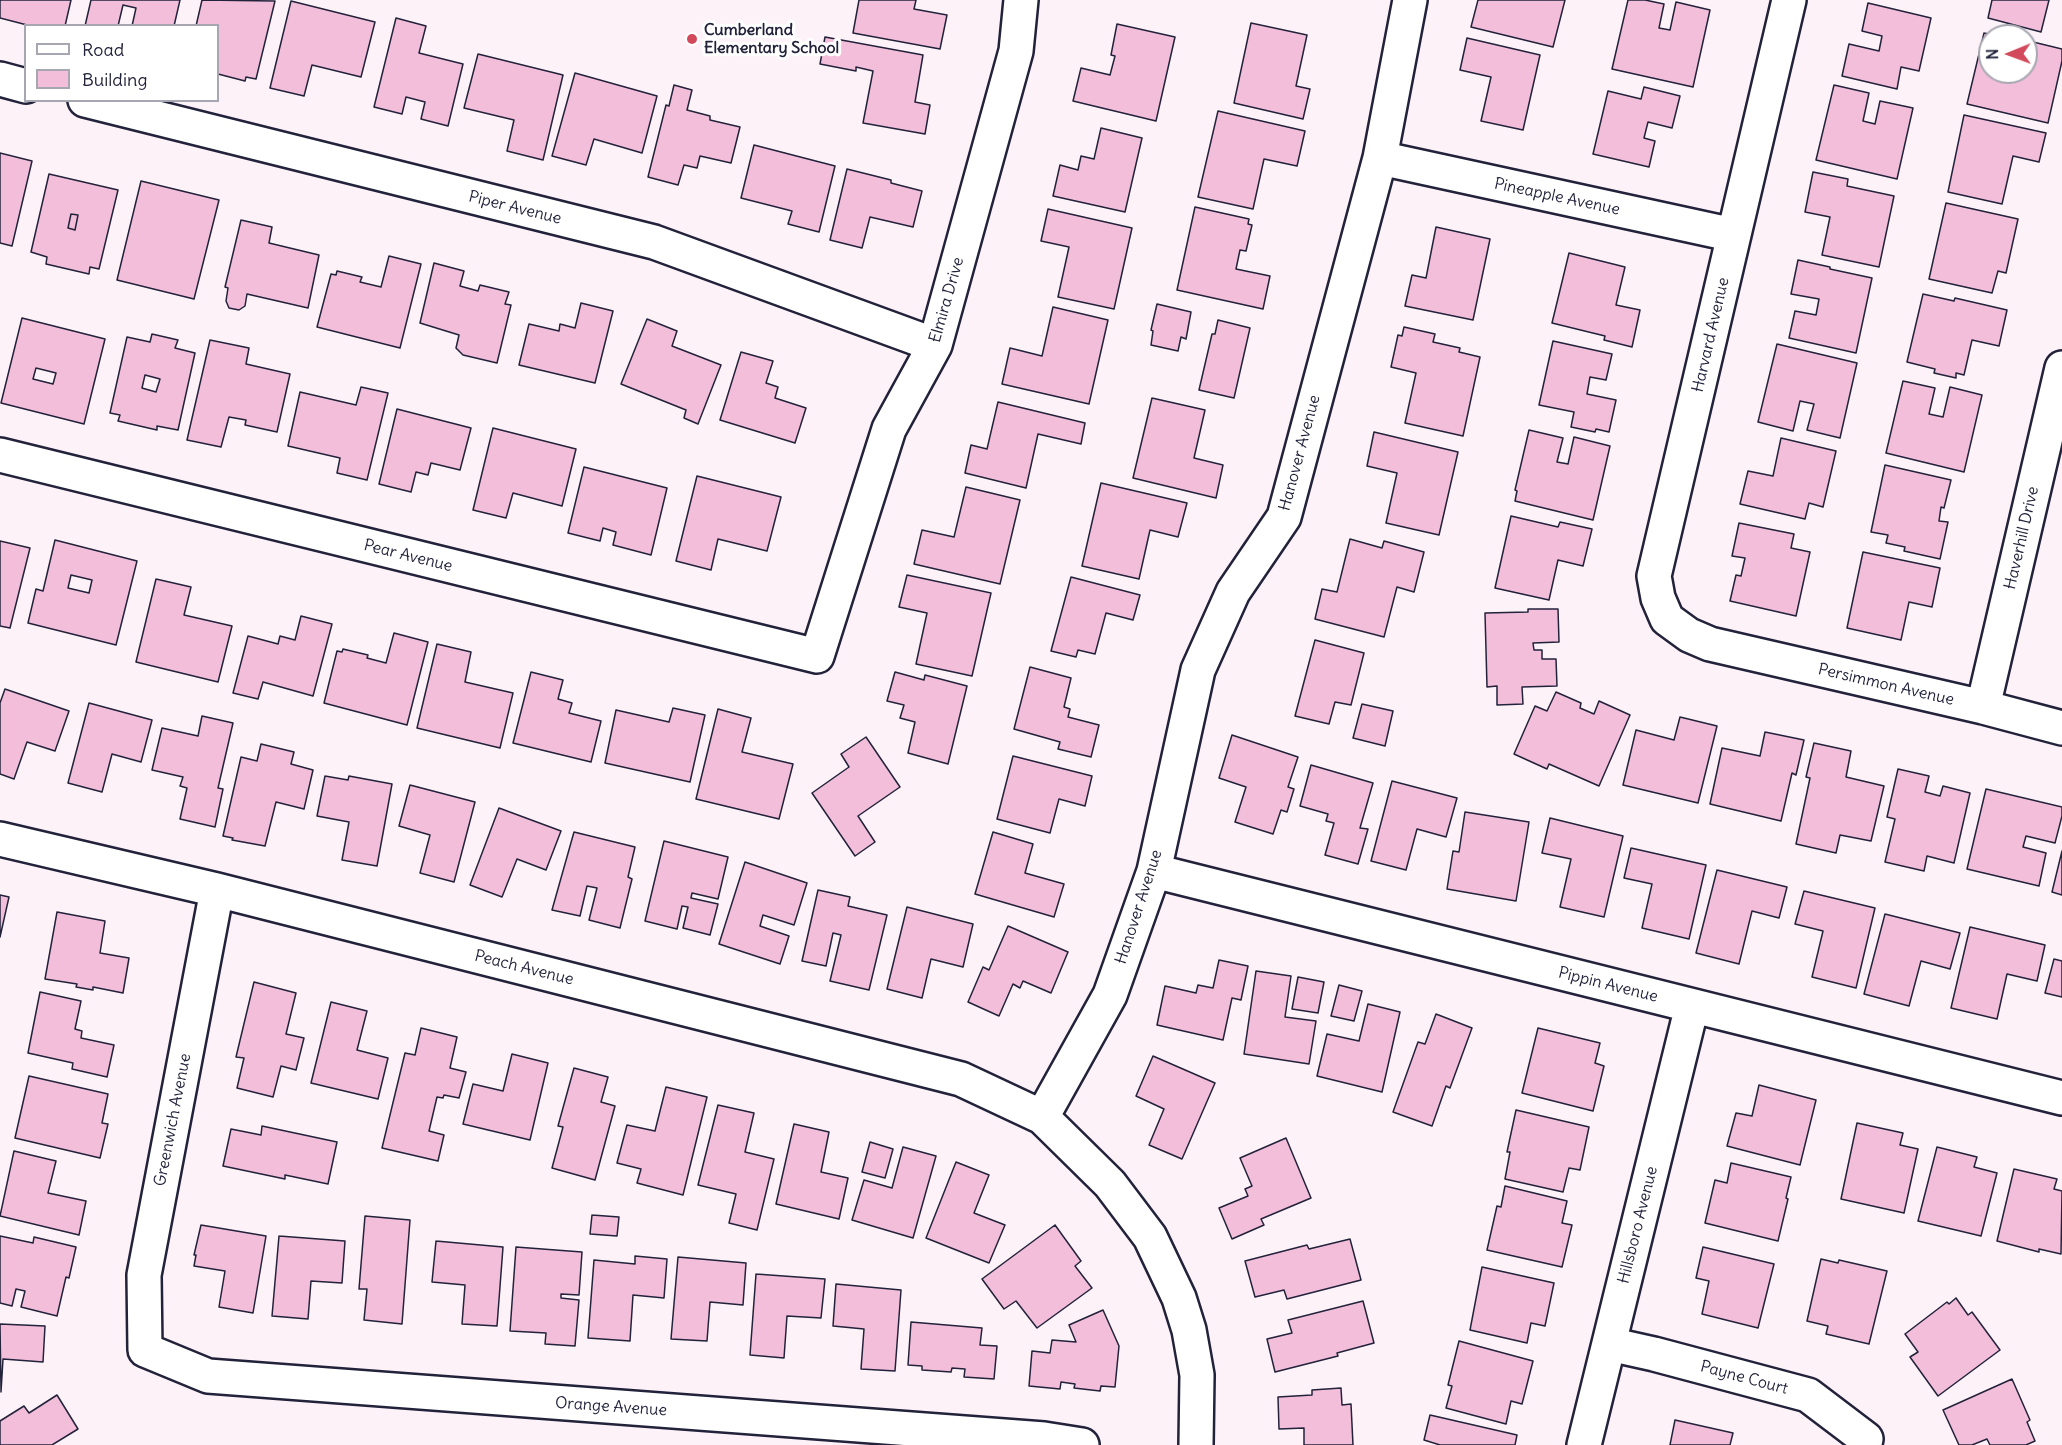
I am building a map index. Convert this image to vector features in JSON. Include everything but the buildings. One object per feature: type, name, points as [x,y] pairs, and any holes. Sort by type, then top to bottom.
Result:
[{"type":"street","name":"Elmira Drive","points":[[817,656],[889,429],[935,345],[1016,51],[1021,0]]},
{"type":"street","name":"Hanover Avenue","points":[[1042,1117],[1110,995],[1154,871],[1198,670],[1233,592],[1284,517],[1380,158],[1410,0]]},
{"type":"street","name":"Harvard Avenue","points":[[1710,644],[1689,635],[1667,619],[1658,598],[1654,576],[1789,0]]},
{"type":"street","points":[[0,79],[24,85]]},
{"type":"street","name":"Piper Avenue","points":[[93,102],[654,242],[935,345]]},
{"type":"street","name":"Pineapple Avenue","points":[[1380,158],[1734,235]]},
{"type":"street","name":"Haverhill Drive","points":[[1983,707],[2062,368]]},
{"type":"street","name":"Pear Avenue","points":[[0,455],[817,656]]},
{"type":"street","name":"Persimmon Avenue","points":[[1710,644],[1983,707],[2062,728]]},
{"type":"street","name":"Peach Avenue","points":[[0,839],[217,890],[961,1079],[1042,1117],[1110,1184],[1150,1237],[1179,1298],[1189,1330],[1197,1375],[1196,1445]]},
{"type":"street","name":"Pippin Avenue","points":[[1154,871],[2062,1098]]},
{"type":"street","name":"Greenwich Avenue","points":[[146,1350],[144,1275],[217,890]]},
{"type":"street","name":"Hillsboro Avenue","points":[[1584,1445],[1692,1006]]},
{"type":"street","name":"Payne Court","points":[[1609,1344],[1808,1395],[1866,1439]]},
{"type":"street","name":"Orange Avenue","points":[[146,1350],[208,1376],[1044,1439],[1082,1445]]},
{"type":"place","name":"Cumberland Elementary School","points":[[692,39]]}]
